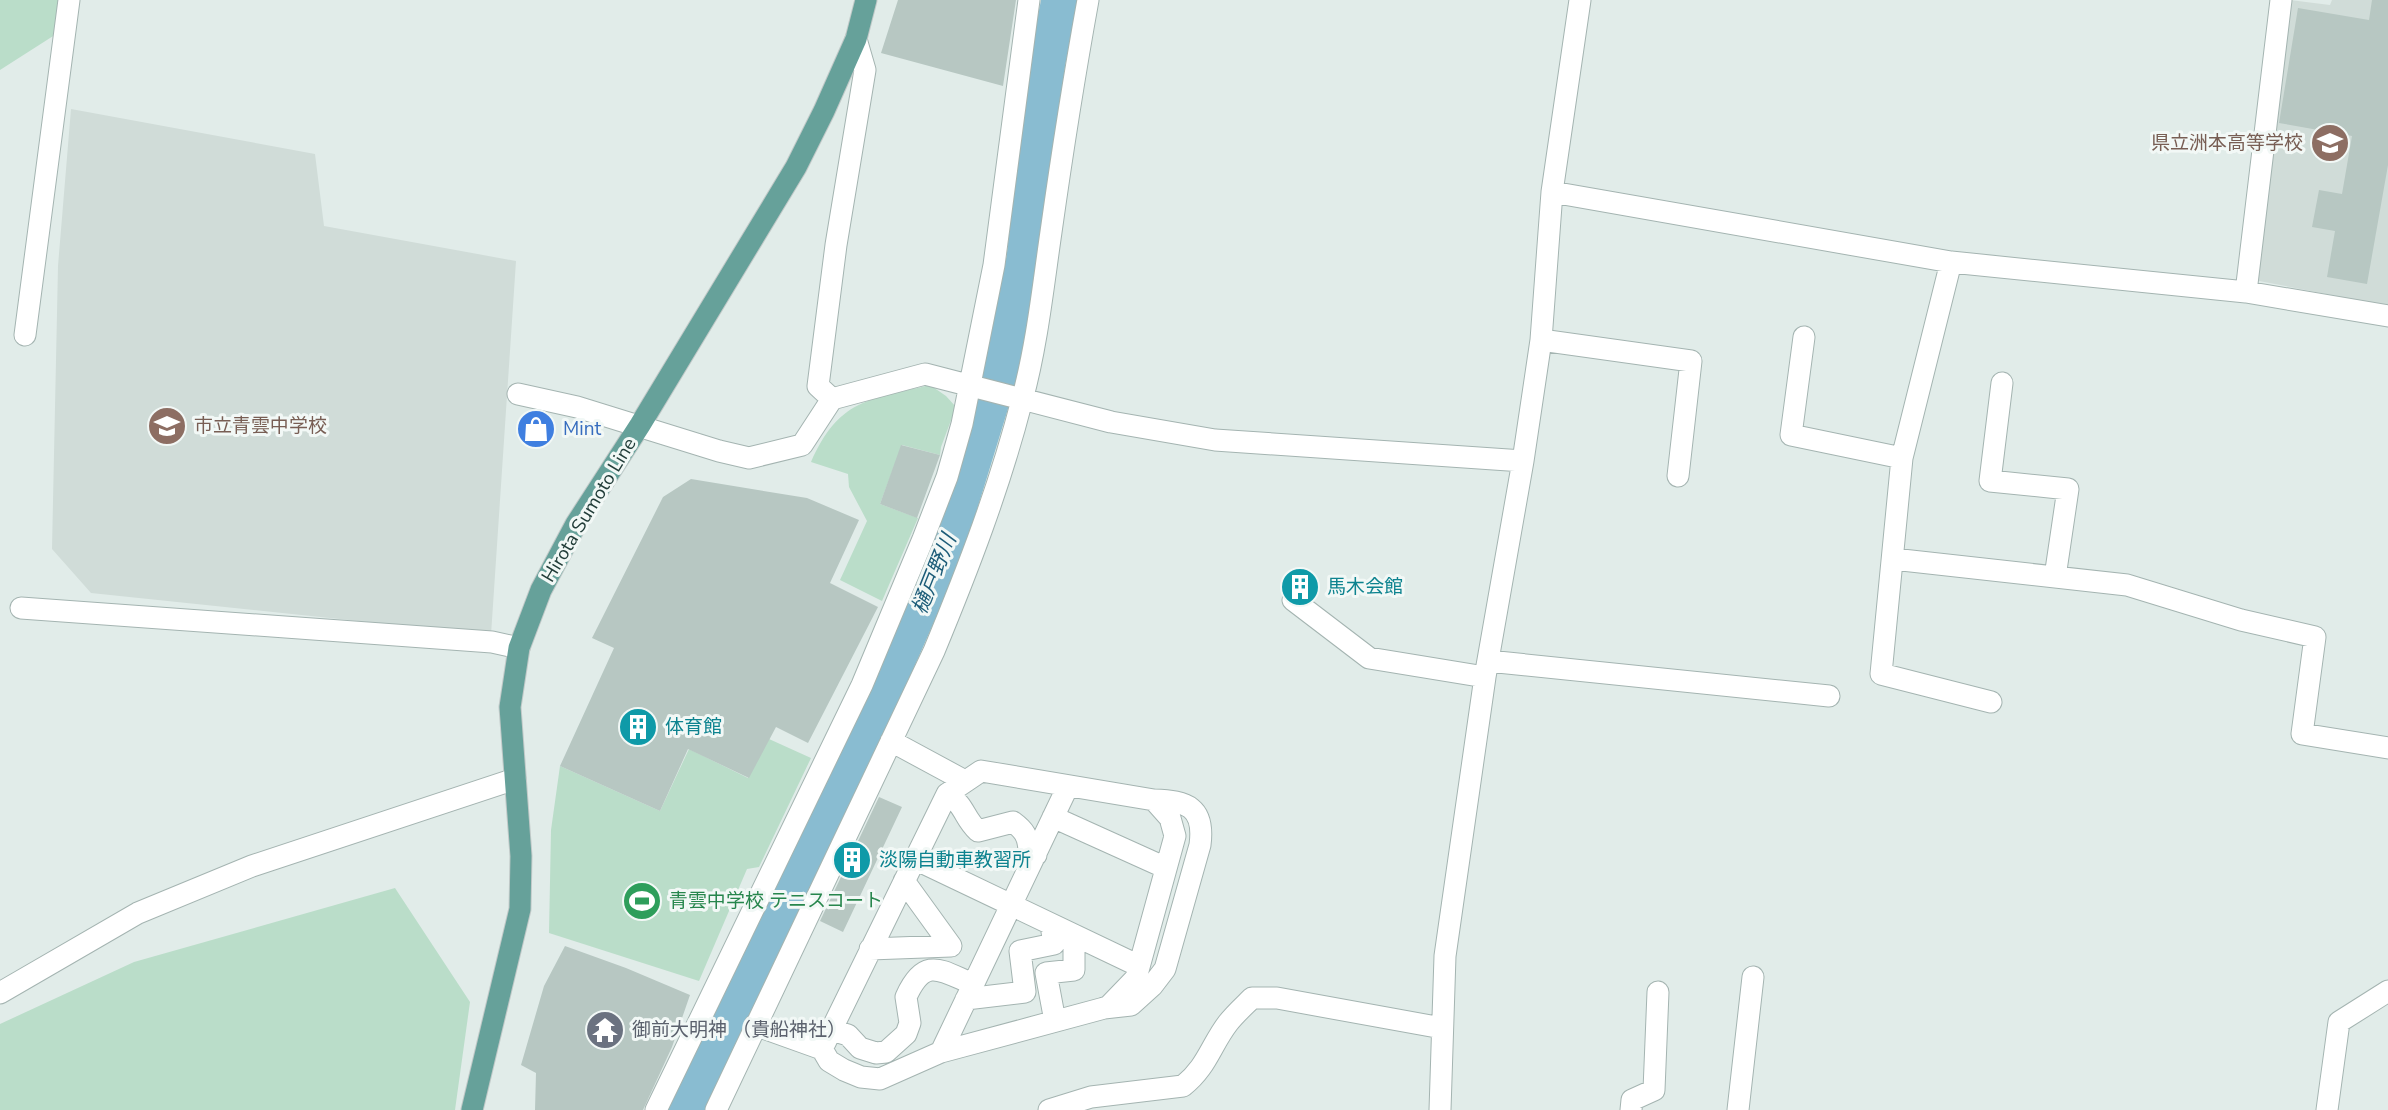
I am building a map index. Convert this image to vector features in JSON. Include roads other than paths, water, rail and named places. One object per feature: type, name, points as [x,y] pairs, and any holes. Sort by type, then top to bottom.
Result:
[{"type":"main road","name":"Hirota Sumoto Line","points":[[471,1110],[520,909],[521,856],[510,707],[519,648],[541,590],[576,524],[640,425],[796,167],[856,39],[866,0]]},
{"type":"street","points":[[25,335],[69,0]]},
{"type":"street","points":[[656,1110],[862,685],[947,477],[984,327],[1029,0]]},
{"type":"street","points":[[716,1110],[934,651],[963,582],[998,482],[1023,398],[1038,323],[1088,0]]},
{"type":"street","points":[[1440,1110],[1445,956],[1487,669],[1541,340],[1552,192],[1580,0]]},
{"type":"street","points":[[2246,292],[2281,0]]},
{"type":"street","points":[[832,399],[818,386],[836,245],[865,70],[856,39]]},
{"type":"street","points":[[1552,192],[1951,262],[2246,292],[2388,317]]},
{"type":"street","points":[[1951,262],[1902,458],[1881,674],[1991,702]]},
{"type":"street","points":[[1804,337],[1791,435],[1902,458]]},
{"type":"street","points":[[1541,340],[1691,361],[1678,476]]},
{"type":"street","points":[[518,394],[577,407],[749,458],[802,445],[832,399],[925,374],[1111,422],[1216,440],[1523,461]]},
{"type":"street","points":[[2001,383],[1990,481],[2068,489],[2055,577]]},
{"type":"street","points":[[1893,559],[2127,585],[2241,620],[2315,637],[2302,734],[2388,748]]},
{"type":"street","points":[[1293,600],[1369,658],[1829,696]]},
{"type":"street","points":[[21,608],[492,642],[519,648]]},
{"type":"street","points":[[891,741],[965,781]]},
{"type":"street","points":[[981,771],[1154,800],[1179,801],[1195,812],[1203,825],[1200,845],[1165,970],[1131,1005],[1104,1008],[941,1052],[880,1079],[861,1077],[830,1061],[827,1040],[947,794],[965,781],[981,771]]},
{"type":"street","points":[[0,993],[138,913],[252,866],[515,779]]},
{"type":"street","points":[[941,1052],[1069,786]]},
{"type":"street","points":[[947,794],[960,803],[978,831],[1013,822],[1023,829],[1028,838],[1029,850],[1035,855]]},
{"type":"street","points":[[1104,1008],[1136,978],[1175,836],[1170,818],[1154,800]]},
{"type":"street","points":[[1053,817],[1166,868]]},
{"type":"street","points":[[915,859],[1139,966]]},
{"type":"street","points":[[870,949],[951,946],[904,881]]},
{"type":"street","points":[[755,1025],[827,1040],[848,1035],[860,1048],[876,1053],[886,1052],[905,1034],[910,1023],[906,997],[918,976],[930,970],[945,970],[970,992],[1025,992],[1020,951],[1054,944],[1051,925]]},
{"type":"street","points":[[1055,1021],[1046,973],[1074,970],[1074,935]]},
{"type":"street","points":[[1738,1110],[1753,976]]},
{"type":"street","points":[[2327,1110],[2339,1022],[2388,990]]},
{"type":"street","points":[[1631,1110],[1632,1100],[1654,1090],[1658,992]]},
{"type":"street","points":[[1049,1110],[1091,1097],[1183,1086],[1194,1077],[1227,1024],[1252,998],[1277,998],[1442,1028]]},
{"type":"waterway","name":"樋戸野川","points":[[685,1110],[861,742],[945,551],[1007,349],[1025,258],[1047,62],[1060,0]]},
{"type":"place","name":"県立洲本高等学校","points":[[2330,143]]},
{"type":"place","name":"市立青雲中学校","points":[[167,426]]},
{"type":"place","name":"Mint","points":[[536,429]]},
{"type":"place","name":"馬木会館","points":[[1300,587]]},
{"type":"place","name":"体育館","points":[[638,727]]},
{"type":"place","name":"淡陽自動車教習所","points":[[852,860]]},
{"type":"place","name":"青雲中学校 テニスコート","points":[[642,901]]},
{"type":"place","name":"御前大明神 （貴船神社）","points":[[605,1030]]}]
